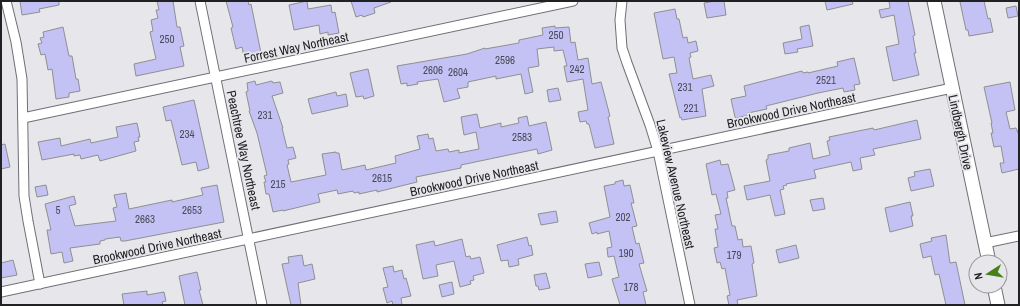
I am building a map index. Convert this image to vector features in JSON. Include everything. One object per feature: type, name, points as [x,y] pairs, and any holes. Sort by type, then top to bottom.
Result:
[{"type":"main road","name":"Lindbergh Drive","points":[[934,1],[987,254]]},
{"type":"main road","points":[[996,294],[998,305]]},
{"type":"street","points":[[6,1],[16,42],[22,80],[24,196],[40,284]]},
{"type":"street","name":"Peachtree Way Northeast","points":[[200,1],[262,305]]},
{"type":"street","name":"Forrest Way Northeast","points":[[23,118],[573,1]]},
{"type":"street","name":"Lakeview Avenue Northeast","points":[[622,1],[620,20],[622,48],[650,125],[658,152],[690,305]]},
{"type":"street","name":"Brookwood Drive Northeast","points":[[1,292],[952,88]]},
{"type":"street","points":[[985,243],[1019,236]]},
{"type":"building","points":[[20,1],[59,1],[59,5],[39,9],[40,12],[22,15]]},
{"type":"building","points":[[157,1],[173,1],[177,27],[180,27],[184,46],[180,47],[184,66],[136,76],[134,64],[156,59],[150,32],[153,31],[151,20],[158,18],[156,10],[159,10]]},
{"type":"building","points":[[226,1],[248,1],[249,5],[251,4],[261,53],[244,57],[242,47],[236,49],[231,28],[233,27]]},
{"type":"building","points":[[307,1],[308,9],[331,5],[332,13],[335,12],[339,33],[328,35],[328,32],[320,34],[319,25],[294,30],[289,5]]},
{"type":"building","points":[[351,1],[391,2],[374,8],[375,13],[363,17],[362,15],[356,17]]},
{"type":"building","points":[[724,1],[726,15],[707,18],[704,3]]},
{"type":"building","points":[[825,1],[852,1],[853,4],[827,10]]},
{"type":"building","points":[[889,1],[908,1],[915,35],[913,36],[916,53],[914,53],[919,75],[893,81],[886,47],[899,44],[894,15],[881,18],[879,10],[890,8]]},
{"type":"building","points":[[984,1],[993,32],[969,36],[968,30],[966,30],[960,2]]},
{"type":"building","points":[[1016,6],[1018,16],[1008,18],[1006,8]]},
{"type":"building","points":[[675,9],[683,38],[687,37],[688,43],[696,41],[698,51],[690,53],[691,57],[689,58],[693,79],[711,75],[714,86],[702,89],[706,116],[682,120],[681,117],[680,118],[669,74],[677,73],[674,57],[663,59],[654,13]]},
{"type":"building","points":[[809,25],[813,46],[797,49],[798,52],[785,54],[783,43],[802,39],[800,27]]},
{"type":"building","points":[[555,26],[555,28],[569,27],[571,43],[575,42],[578,60],[588,58],[592,84],[601,82],[610,116],[608,117],[614,144],[595,148],[589,124],[587,124],[586,121],[580,122],[578,112],[588,110],[583,79],[567,82],[564,66],[567,66],[563,50],[554,51],[554,47],[537,49],[539,66],[528,68],[533,92],[525,94],[521,74],[496,79],[496,76],[468,82],[468,87],[457,89],[460,98],[444,102],[438,79],[417,82],[418,84],[407,86],[407,83],[401,84],[397,66],[467,54],[485,48],[519,43],[519,40],[543,35],[542,28]]},
{"type":"building","points":[[63,27],[69,56],[72,56],[76,79],[78,79],[80,91],[69,93],[69,97],[56,99],[52,69],[48,70],[45,54],[41,55],[38,44],[42,43],[40,38],[44,37],[43,32]]},
{"type":"building","points":[[854,58],[860,84],[854,85],[855,90],[844,92],[843,88],[818,93],[766,106],[767,109],[748,113],[749,115],[735,117],[731,99],[746,96],[744,86],[802,71],[803,73],[808,73],[838,66],[837,62]]},
{"type":"building","points":[[368,69],[374,96],[364,99],[363,96],[356,97],[350,73]]},
{"type":"building","points":[[255,81],[256,85],[272,81],[273,83],[280,82],[283,93],[272,96],[283,128],[287,148],[293,147],[296,158],[288,160],[289,164],[287,165],[291,182],[326,175],[322,154],[339,153],[342,170],[365,165],[366,170],[396,163],[395,156],[420,149],[417,136],[428,134],[429,139],[433,138],[436,151],[448,149],[449,152],[459,150],[459,153],[479,149],[476,132],[464,135],[461,117],[477,114],[480,128],[501,123],[501,127],[519,123],[518,118],[527,116],[529,126],[546,122],[552,150],[538,154],[537,149],[461,165],[461,168],[416,177],[417,182],[377,192],[377,190],[359,194],[359,192],[354,193],[353,191],[338,194],[337,190],[318,194],[320,202],[273,212],[269,194],[266,194],[264,182],[266,182],[264,176],[267,175],[257,133],[249,111],[246,92],[248,91],[247,83]]},
{"type":"building","points":[[1010,82],[1015,110],[1006,112],[1010,129],[1016,128],[1019,135],[1019,169],[1002,173],[1000,163],[1004,163],[1001,146],[994,147],[991,133],[993,133],[992,123],[984,87]]},
{"type":"building","points":[[558,88],[561,100],[549,102],[547,90]]},
{"type":"building","points":[[336,92],[337,96],[346,94],[348,106],[312,114],[308,99]]},
{"type":"building","points":[[194,100],[209,168],[198,171],[196,162],[182,165],[171,120],[166,121],[163,107]]},
{"type":"building","points":[[917,120],[921,139],[873,149],[875,155],[860,158],[862,169],[853,171],[851,162],[814,170],[816,178],[786,184],[787,185],[783,186],[784,189],[780,190],[785,214],[775,216],[770,195],[747,200],[744,186],[770,181],[766,160],[768,159],[768,155],[789,151],[789,148],[810,143],[813,159],[830,155],[827,141],[830,140],[829,137],[873,128],[874,130]]},
{"type":"building","points":[[137,123],[140,137],[138,137],[139,141],[134,142],[136,151],[100,161],[98,155],[81,159],[80,155],[74,156],[74,154],[42,160],[38,142],[60,138],[61,146],[90,139],[91,143],[118,137],[116,127]]},
{"type":"building","points":[[5,144],[10,167],[1,169],[1,145]]},
{"type":"building","points":[[720,160],[721,165],[728,164],[735,190],[727,192],[728,198],[726,198],[732,226],[735,226],[738,240],[742,239],[743,247],[751,246],[754,263],[752,264],[757,296],[737,300],[738,305],[729,305],[727,296],[730,295],[725,268],[722,269],[720,262],[717,263],[714,248],[718,247],[715,229],[718,229],[715,215],[721,214],[716,194],[712,195],[706,164]]},
{"type":"building","points":[[930,169],[934,186],[911,191],[908,178],[915,176],[914,172]]},
{"type":"building","points":[[623,180],[624,186],[630,185],[634,203],[631,203],[637,226],[632,227],[636,244],[639,243],[644,263],[639,264],[647,291],[643,292],[646,305],[620,305],[612,279],[619,277],[614,256],[608,257],[607,248],[612,247],[609,231],[592,234],[589,223],[610,217],[604,186],[615,184],[615,182]]},
{"type":"building","points":[[46,185],[48,195],[37,197],[35,187]]},
{"type":"building","points":[[217,185],[224,222],[125,241],[121,241],[120,237],[105,239],[100,241],[100,244],[70,248],[73,261],[64,263],[62,252],[51,254],[47,230],[51,230],[45,204],[74,196],[76,204],[69,206],[75,226],[116,221],[113,208],[117,207],[114,195],[126,193],[129,209],[203,195],[201,188]]},
{"type":"building","points":[[823,198],[825,209],[813,211],[810,200]]},
{"type":"building","points":[[910,202],[913,216],[911,216],[913,226],[890,232],[885,208]]},
{"type":"building","points":[[556,211],[558,222],[541,225],[538,214]]},
{"type":"building","points":[[946,235],[950,263],[956,262],[965,305],[946,305],[939,274],[935,275],[931,256],[923,258],[920,244],[932,241],[931,238]]},
{"type":"building","points":[[527,237],[529,246],[531,245],[533,255],[518,259],[519,265],[509,267],[508,260],[501,261],[497,245]]},
{"type":"building","points":[[462,239],[466,257],[470,256],[471,259],[480,257],[484,273],[473,276],[474,280],[470,281],[471,284],[460,287],[454,261],[436,265],[438,276],[423,279],[416,245],[434,241],[435,246]]},
{"type":"building","points":[[796,245],[799,258],[779,263],[776,250]]},
{"type":"building","points":[[302,255],[304,266],[312,264],[315,279],[298,283],[301,305],[291,305],[282,264],[289,263],[288,257]]},
{"type":"building","points":[[13,260],[17,275],[1,278],[1,263]]},
{"type":"building","points":[[599,262],[602,275],[588,278],[585,264]]},
{"type":"building","points":[[393,266],[394,272],[402,270],[411,296],[401,298],[402,305],[393,305],[392,301],[387,303],[383,288],[388,287],[383,268]]},
{"type":"building","points":[[197,272],[201,290],[199,290],[203,305],[185,305],[179,276]]},
{"type":"building","points":[[546,273],[550,288],[539,290],[538,286],[536,286],[534,275]]},
{"type":"building","points":[[452,282],[454,294],[442,297],[439,285]]},
{"type":"building","points":[[147,291],[147,295],[164,292],[166,301],[162,302],[163,305],[124,305],[122,294]]}]
